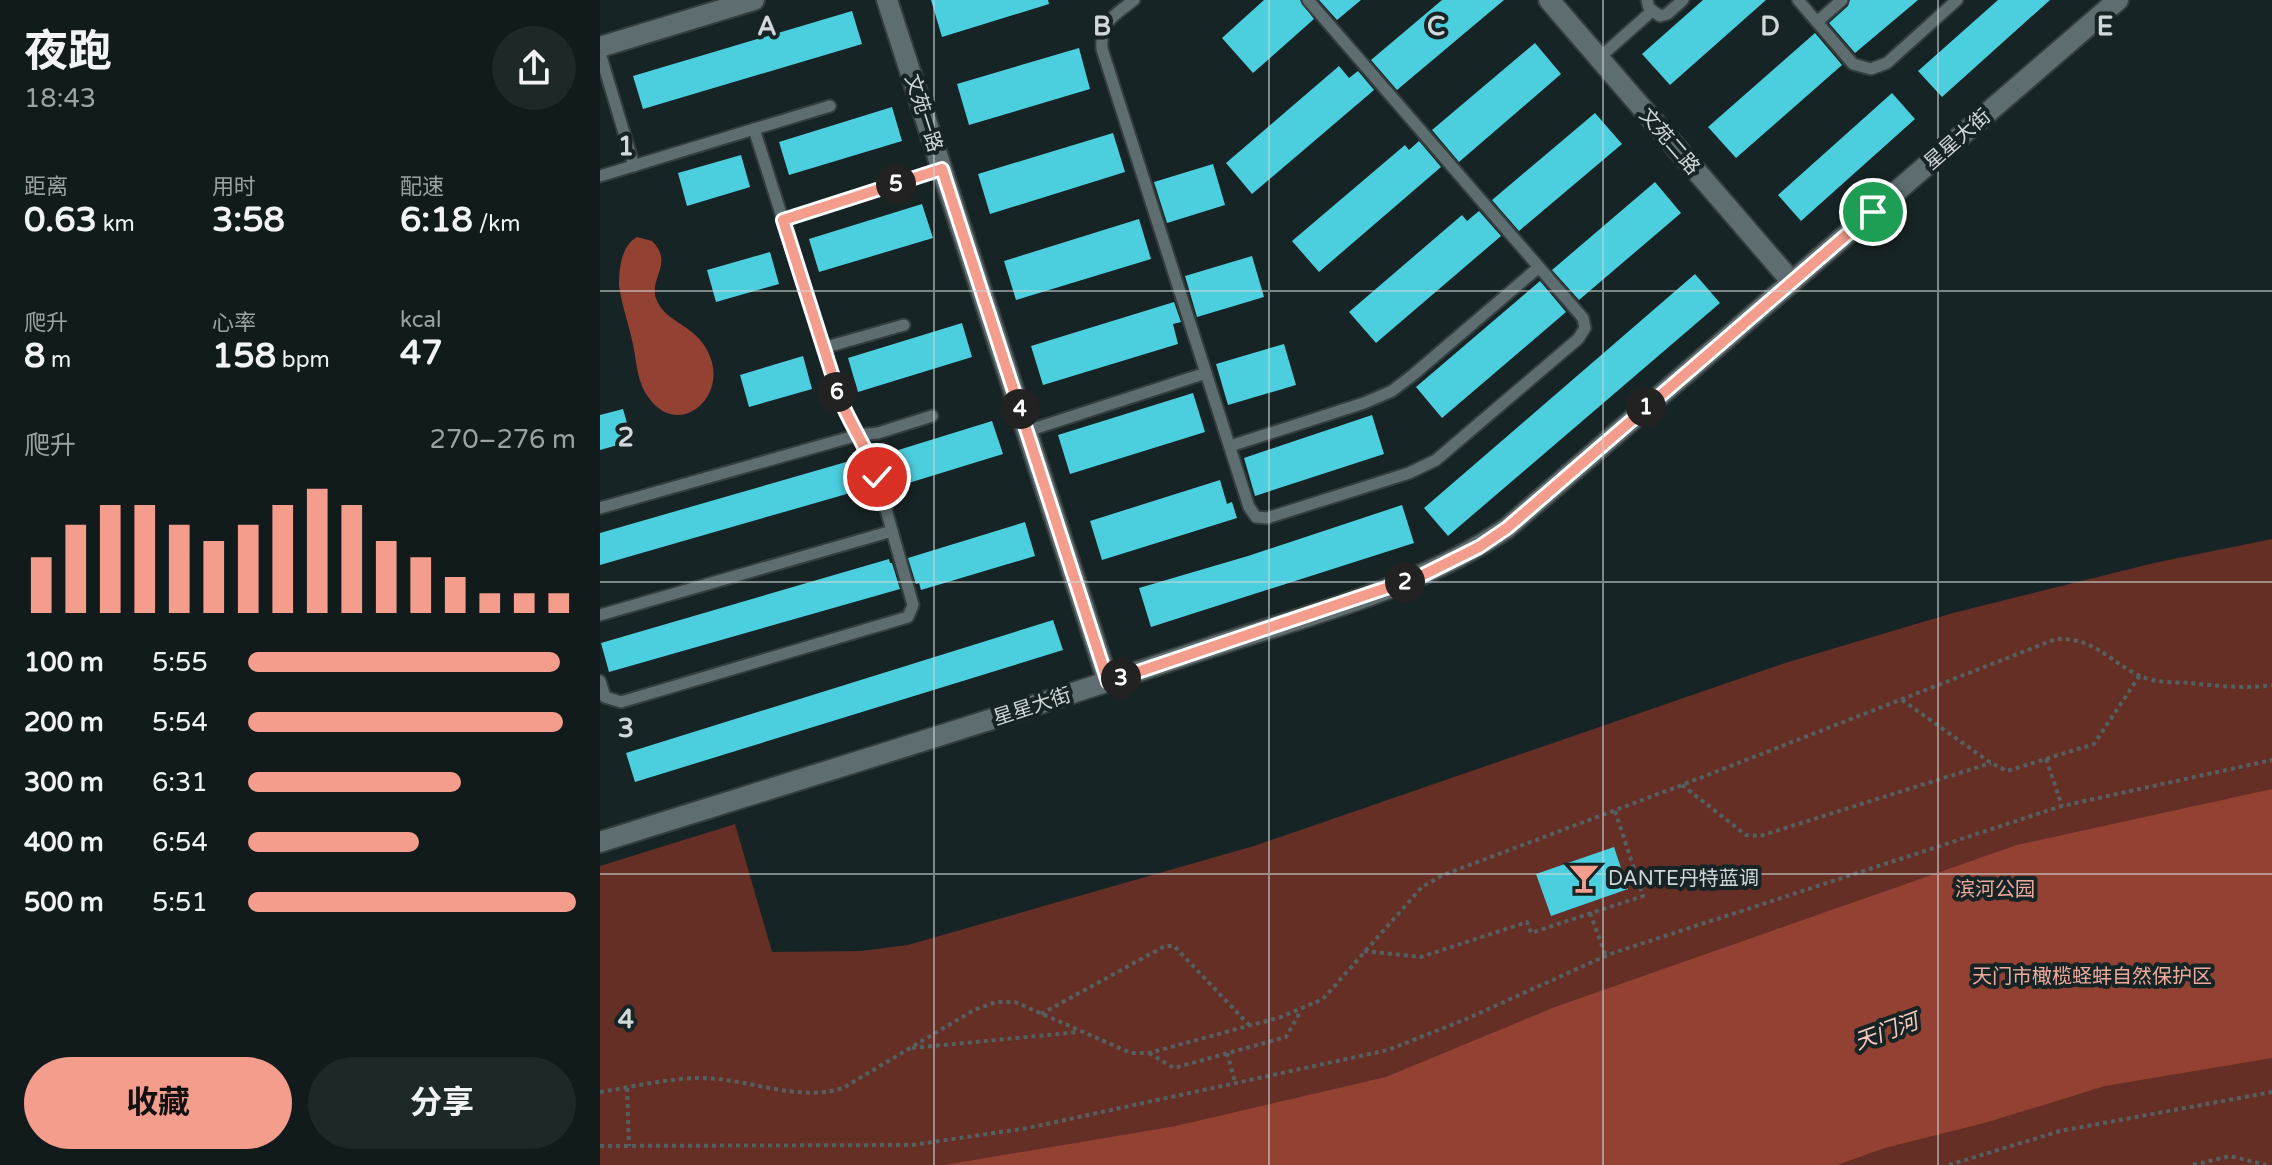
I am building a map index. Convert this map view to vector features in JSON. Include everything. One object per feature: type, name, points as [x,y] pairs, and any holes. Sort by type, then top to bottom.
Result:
[{"type":"street","points":[[600,50],[754,0]]},
{"type":"street","name":"文苑一路","points":[[887,0],[1108,682]]},
{"type":"street","name":"文苑二路","points":[[1549,0],[1792,282]]},
{"type":"street","name":"星星大街","points":[[600,842],[1108,682],[1419,577],[1479,547],[1507,528],[2118,0]]},
{"type":"lane","points":[[1134,0],[1107,22],[1101,34],[1102,49],[1249,507],[1256,517],[1267,518],[1395,478],[1436,460],[1578,339],[1585,328],[1583,318],[1308,0]]},
{"type":"lane","points":[[1599,58],[1649,6],[1660,16],[1683,0]]},
{"type":"lane","points":[[1798,0],[1853,64],[1871,69],[1887,63],[1957,0]]},
{"type":"lane","points":[[1817,22],[1842,0]]},
{"type":"lane","points":[[600,50],[634,166]]},
{"type":"lane","points":[[601,172],[634,166],[830,106]]},
{"type":"lane","points":[[600,681],[605,697],[621,702],[908,617],[913,605],[872,460],[840,399],[754,129]]},
{"type":"lane","points":[[783,220],[942,169]]},
{"type":"lane","points":[[1230,446],[1392,391],[1539,267]]},
{"type":"lane","points":[[823,348],[904,325]]},
{"type":"lane","points":[[1027,431],[1206,373]]},
{"type":"lane","points":[[600,508],[932,416]]},
{"type":"lane","points":[[600,615],[892,531]]},
{"type":"path","points":[[600,1092],[700,1078],[829,1093],[843,1088],[974,1010],[996,1002],[1015,1002],[1131,1053],[1149,1053],[1250,1026],[1301,1010],[1323,999],[1422,887],[1443,875],[2056,639],[2073,638],[2090,644],[2153,680],[2243,688],[2272,685]]},
{"type":"path","points":[[1902,699],[1991,763],[2007,771],[2094,744],[2140,675]]},
{"type":"path","points":[[2046,759],[2062,806]]},
{"type":"path","points":[[600,1146],[912,1145],[1028,1128],[1388,1050],[1464,1020],[1606,956],[2062,806],[2272,760]]},
{"type":"path","points":[[1682,785],[1746,835],[1760,836],[1991,763]]},
{"type":"path","points":[[1364,951],[1421,957],[1527,922],[1531,933],[1643,896],[1615,811]]},
{"type":"path","points":[[1590,913],[1606,956]]},
{"type":"path","points":[[1041,1014],[1165,946],[1174,946],[1250,1026]]},
{"type":"path","points":[[1149,1053],[1174,1068],[1286,1037],[1301,1010]]},
{"type":"path","points":[[911,1048],[1081,1032]]},
{"type":"path","points":[[1227,1053],[1235,1083]]},
{"type":"path","points":[[627,1088],[629,1146]]},
{"type":"path","points":[[1949,1165],[2060,1131],[2272,1092]]},
{"type":"path","points":[[2193,1165],[2230,1156],[2266,1165]]},
{"type":"green space","name":"滨河公园","points":[[2272,539],[2272,1165],[600,1165],[600,866],[735,824],[772,952],[861,951],[908,945],[1254,846],[1785,663],[1953,613],[2154,563]]},
{"type":"water","points":[[637,237],[652,241],[659,250],[661,265],[655,287],[658,303],[668,315],[697,337],[709,354],[713,370],[712,385],[706,398],[686,414],[673,415],[661,410],[649,398],[639,377],[619,286],[624,252]]},
{"type":"water","name":"天门市橄榄蛏蚌自然保护区","points":[[2272,789],[2272,1058],[2105,1086],[1988,1122],[1885,1148],[1837,1165],[944,1165],[1176,1126],[1386,1077],[1555,1007],[2017,845]]},
{"type":"building","points":[[931,0],[1048,0],[1049,4],[942,37]]},
{"type":"building","points":[[1264,0],[1300,0],[1314,19],[1253,73],[1222,38]]},
{"type":"building","points":[[1319,0],[1361,0],[1337,20]]},
{"type":"building","points":[[1442,0],[1504,0],[1397,90],[1371,60]]},
{"type":"building","points":[[1703,0],[1766,0],[1670,85],[1642,54]]},
{"type":"building","points":[[1850,0],[1918,0],[1855,53],[1829,23],[1848,6]]},
{"type":"building","points":[[1998,0],[2050,0],[1942,97],[1918,71]]},
{"type":"building","points":[[852,11],[862,44],[643,109],[633,76]]},
{"type":"building","points":[[1815,33],[1842,65],[1736,158],[1708,127]]},
{"type":"building","points":[[1535,43],[1561,74],[1459,162],[1432,130]]},
{"type":"building","points":[[1079,48],[1090,89],[969,125],[957,84]]},
{"type":"building","points":[[1339,66],[1349,78],[1358,71],[1374,90],[1252,194],[1226,163]]},
{"type":"building","points":[[1892,93],[1915,119],[1801,221],[1778,195]]},
{"type":"building","points":[[892,107],[902,141],[789,175],[779,142]]},
{"type":"building","points":[[1595,113],[1622,144],[1519,231],[1492,200]]},
{"type":"building","points":[[1113,133],[1125,172],[990,214],[978,174]]},
{"type":"building","points":[[1419,141],[1441,167],[1319,272],[1292,241],[1405,145],[1409,150]]},
{"type":"building","points":[[741,155],[750,187],[687,206],[678,173]]},
{"type":"building","points":[[1213,164],[1225,205],[1167,223],[1154,182]]},
{"type":"building","points":[[1655,182],[1681,213],[1579,300],[1552,270]]},
{"type":"building","points":[[922,204],[933,238],[819,272],[809,239]]},
{"type":"building","points":[[1479,211],[1501,236],[1376,343],[1349,312],[1462,215],[1467,221]]},
{"type":"building","points":[[1139,219],[1151,259],[1016,300],[1004,261]]},
{"type":"building","points":[[770,252],[779,284],[716,302],[707,270]]},
{"type":"building","points":[[1252,256],[1264,297],[1197,317],[1185,276]]},
{"type":"building","points":[[1695,274],[1720,303],[1448,536],[1424,508]]},
{"type":"building","points":[[1540,281],[1566,312],[1442,418],[1416,387]]},
{"type":"building","points":[[1174,302],[1181,322],[1173,324],[1178,344],[1043,385],[1031,346]]},
{"type":"building","points":[[962,323],[972,357],[858,392],[848,358]]},
{"type":"building","points":[[1284,344],[1296,385],[1228,405],[1216,364]]},
{"type":"building","points":[[803,356],[812,389],[749,407],[740,375]]},
{"type":"building","points":[[1193,393],[1205,432],[1070,474],[1058,435]]},
{"type":"building","points":[[623,409],[632,441],[600,450],[600,415]]},
{"type":"building","points":[[1372,415],[1384,454],[1255,496],[1244,458]]},
{"type":"building","points":[[992,421],[1003,454],[889,489],[879,456]]},
{"type":"building","points":[[860,458],[871,487],[600,565],[600,533]]},
{"type":"building","points":[[1220,480],[1227,504],[1232,502],[1237,518],[1102,560],[1090,521]]},
{"type":"building","points":[[1402,505],[1414,543],[1151,627],[1139,588]]},
{"type":"building","points":[[1025,522],[1035,556],[921,590],[919,583],[916,584],[908,558]]},
{"type":"building","points":[[889,559],[900,589],[609,672],[601,643]]},
{"type":"building","points":[[1053,620],[1063,650],[635,782],[626,753]]},
{"type":"building","points":[[1614,847],[1628,889],[1551,916],[1536,874]]},
{"type":"place","name":"DANTE丹特蓝调","points":[[1584,878]]},
{"type":"route","points":[[877,477],[872,460],[840,399],[783,220],[942,169],[1108,682],[1419,577],[1479,547],[1507,528],[1873,212]]},
{"type":"water label","name":"天门河","points":[[1886,1031]]}]
